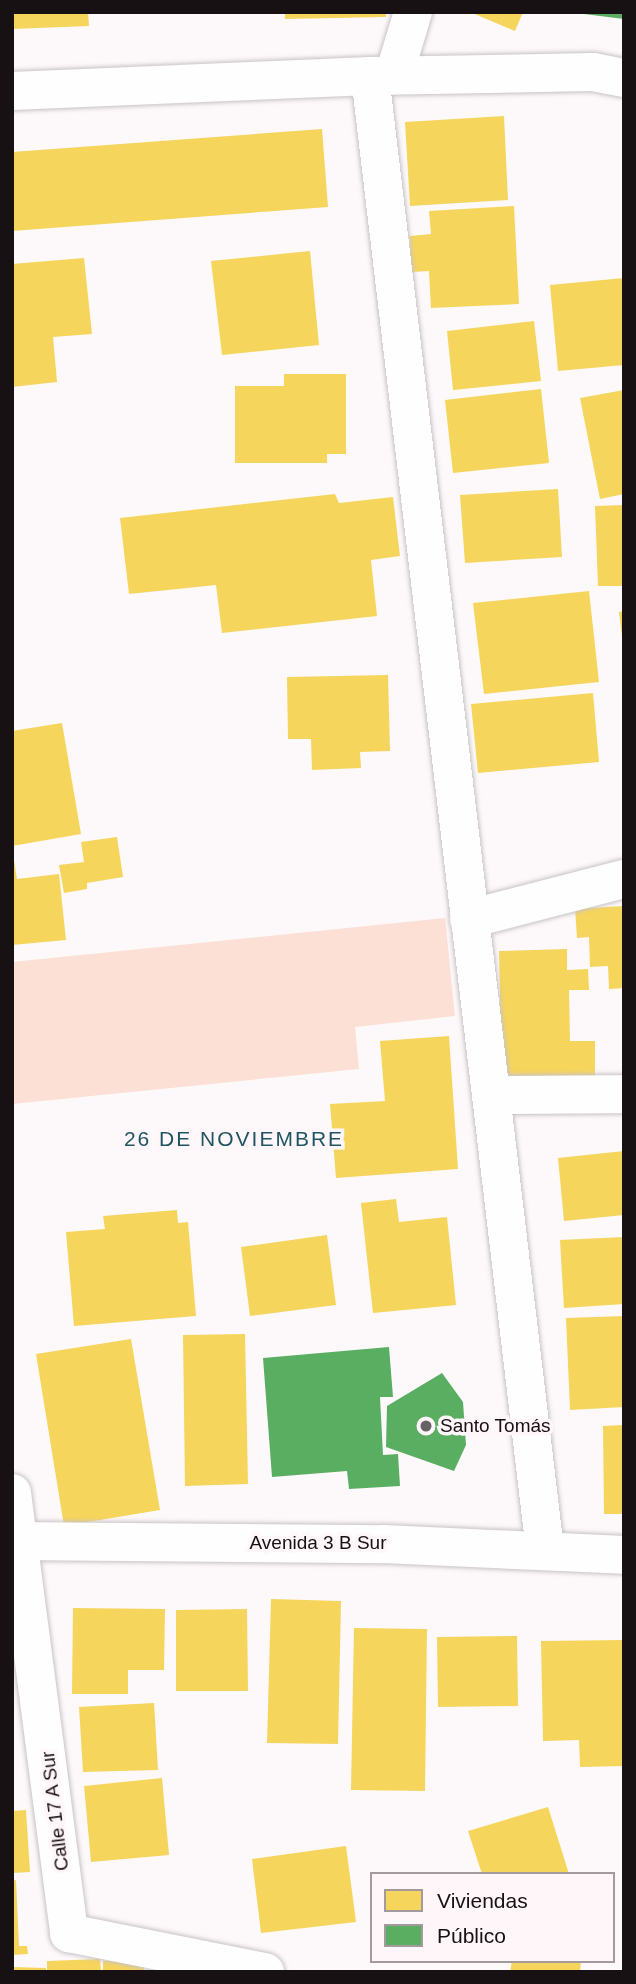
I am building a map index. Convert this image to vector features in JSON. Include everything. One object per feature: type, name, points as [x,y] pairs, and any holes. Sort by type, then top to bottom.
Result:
[{"type":"street","points":[[413,12],[382,76],[469,919],[494,1095],[545,1550]]},
{"type":"street","points":[[12,91],[382,76],[593,72],[624,78]]},
{"type":"street","points":[[469,919],[624,879]]},
{"type":"street","points":[[494,1095],[624,1094]]},
{"type":"street","name":"Calle 17 A Sur","points":[[12,1493],[69,1933],[265,1972]]},
{"type":"street","name":"Avenida 3 B Sur","points":[[17,1541],[384,1544],[624,1555]]},
{"type":"shaded area","points":[[445,918],[455,1016],[355,1027],[359,1069],[12,1104],[12,962]]},
{"type":"building: Viviendas","points":[[12,12],[88,12],[89,26],[12,29]]},
{"type":"building: Viviendas","points":[[285,12],[386,12],[386,17],[285,19]]},
{"type":"building: Viviendas","points":[[470,12],[523,12],[515,31]]},
{"type":"building: Viviendas","points":[[504,116],[508,200],[410,206],[405,122]]},
{"type":"building: Viviendas","points":[[322,129],[328,207],[12,231],[12,152]]},
{"type":"building: Viviendas","points":[[514,206],[519,304],[431,308],[429,271],[411,272],[410,236],[431,234],[429,211]]},
{"type":"building: Viviendas","points":[[310,251],[319,345],[222,355],[211,261]]},
{"type":"building: Viviendas","points":[[84,258],[92,334],[53,337],[57,382],[12,387],[12,264]]},
{"type":"building: Viviendas","points":[[624,278],[624,365],[558,371],[550,285]]},
{"type":"building: Viviendas","points":[[534,321],[541,381],[453,390],[447,331]]},
{"type":"building: Viviendas","points":[[284,374],[346,374],[346,454],[327,454],[327,463],[235,463],[235,386],[284,386]]},
{"type":"building: Viviendas","points":[[541,389],[549,463],[453,473],[445,400]]},
{"type":"building: Viviendas","points":[[624,390],[624,494],[600,499],[580,398]]},
{"type":"building: Viviendas","points":[[558,489],[562,557],[465,563],[460,495]]},
{"type":"building: Viviendas","points":[[335,494],[339,503],[393,497],[400,556],[371,560],[377,616],[222,633],[216,585],[129,594],[120,518]]},
{"type":"building: Viviendas","points":[[624,505],[624,586],[598,586],[595,506]]},
{"type":"building: Viviendas","points":[[589,591],[599,682],[484,694],[473,603]]},
{"type":"building: Viviendas","points":[[624,611],[624,636],[622,636],[619,612]]},
{"type":"building: Viviendas","points":[[388,675],[390,751],[360,752],[361,768],[312,770],[311,739],[288,739],[287,677]]},
{"type":"building: Viviendas","points":[[593,693],[599,762],[478,773],[471,704]]},
{"type":"building: Viviendas","points":[[62,723],[81,834],[12,846],[12,731]]},
{"type":"building: Viviendas","points":[[117,837],[123,877],[87,883],[87,889],[64,893],[59,865],[84,862],[81,842]]},
{"type":"building: Viviendas","points":[[12,847],[17,879],[59,874],[66,940],[12,945]]},
{"type":"building: Viviendas","points":[[624,906],[624,988],[609,989],[608,966],[590,967],[589,937],[577,938],[575,909]]},
{"type":"building: Viviendas","points":[[567,949],[567,970],[588,969],[589,990],[569,990],[570,1041],[595,1041],[595,1086],[502,1088],[499,951]]},
{"type":"building: Viviendas","points":[[449,1036],[458,1169],[336,1178],[330,1104],[385,1101],[380,1041]]},
{"type":"building: Viviendas","points":[[624,1151],[624,1215],[564,1221],[558,1158]]},
{"type":"building: Viviendas","points":[[396,1199],[399,1222],[447,1217],[456,1305],[373,1313],[361,1203]]},
{"type":"building: Viviendas","points":[[177,1210],[178,1223],[188,1222],[196,1316],[74,1326],[66,1232],[105,1229],[103,1216]]},
{"type":"building: Viviendas","points":[[327,1235],[336,1305],[250,1316],[241,1247]]},
{"type":"building: Viviendas","points":[[624,1237],[624,1304],[564,1308],[560,1240]]},
{"type":"building: Viviendas","points":[[624,1316],[624,1407],[570,1410],[566,1318]]},
{"type":"building: Viviendas","points":[[245,1334],[248,1484],[185,1486],[183,1335]]},
{"type":"building: Viviendas","points":[[131,1339],[160,1510],[64,1526],[36,1354]]},
{"type":"building: Viviendas","points":[[624,1425],[624,1514],[604,1514],[603,1426]]},
{"type":"building: Viviendas","points":[[271,1599],[341,1601],[338,1744],[267,1743]]},
{"type":"building: Viviendas","points":[[73,1608],[165,1609],[164,1670],[128,1670],[128,1694],[72,1694]]},
{"type":"building: Viviendas","points":[[247,1609],[248,1691],[176,1691],[176,1610]]},
{"type":"building: Viviendas","points":[[354,1628],[427,1629],[425,1791],[351,1790]]},
{"type":"building: Viviendas","points":[[517,1636],[518,1706],[438,1707],[437,1637]]},
{"type":"building: Viviendas","points":[[624,1640],[624,1766],[580,1767],[579,1740],[543,1741],[541,1641]]},
{"type":"building: Viviendas","points":[[154,1703],[158,1770],[83,1772],[79,1707]]},
{"type":"building: Viviendas","points":[[162,1778],[169,1855],[91,1862],[84,1786]]},
{"type":"building: Viviendas","points":[[548,1807],[568,1872],[481,1872],[468,1831]]},
{"type":"building: Viviendas","points":[[26,1810],[30,1872],[12,1873],[12,1811]]},
{"type":"building: Viviendas","points":[[346,1846],[356,1922],[261,1933],[252,1859]]},
{"type":"building: Viviendas","points":[[16,1880],[19,1946],[27,1946],[28,1954],[12,1955],[12,1881]]},
{"type":"building: Viviendas","points":[[100,1959],[101,1972],[47,1972],[47,1961]]},
{"type":"building: Viviendas","points":[[144,1959],[144,1972],[103,1972],[103,1961]]},
{"type":"building: Viviendas","points":[[512,1963],[581,1963],[580,1972],[510,1972]]},
{"type":"building: Viviendas","points":[[12,1967],[46,1968],[46,1972],[12,1972]]},
{"type":"building: Público","points":[[624,12],[624,19],[584,14]]},
{"type":"building: Público","points":[[389,1347],[393,1397],[380,1397],[383,1455],[398,1454],[400,1486],[349,1489],[347,1471],[272,1477],[263,1358]]},
{"type":"building: Público","name":"Santo Tomás","points":[[442,1373],[463,1402],[466,1445],[454,1471],[386,1447],[387,1406]]},
{"type":"place","name":"Santo Tomás","points":[[426,1426]]},
{"type":"district","name":"26 DE NOVIEMBRE","points":[[234,1139]]}]
